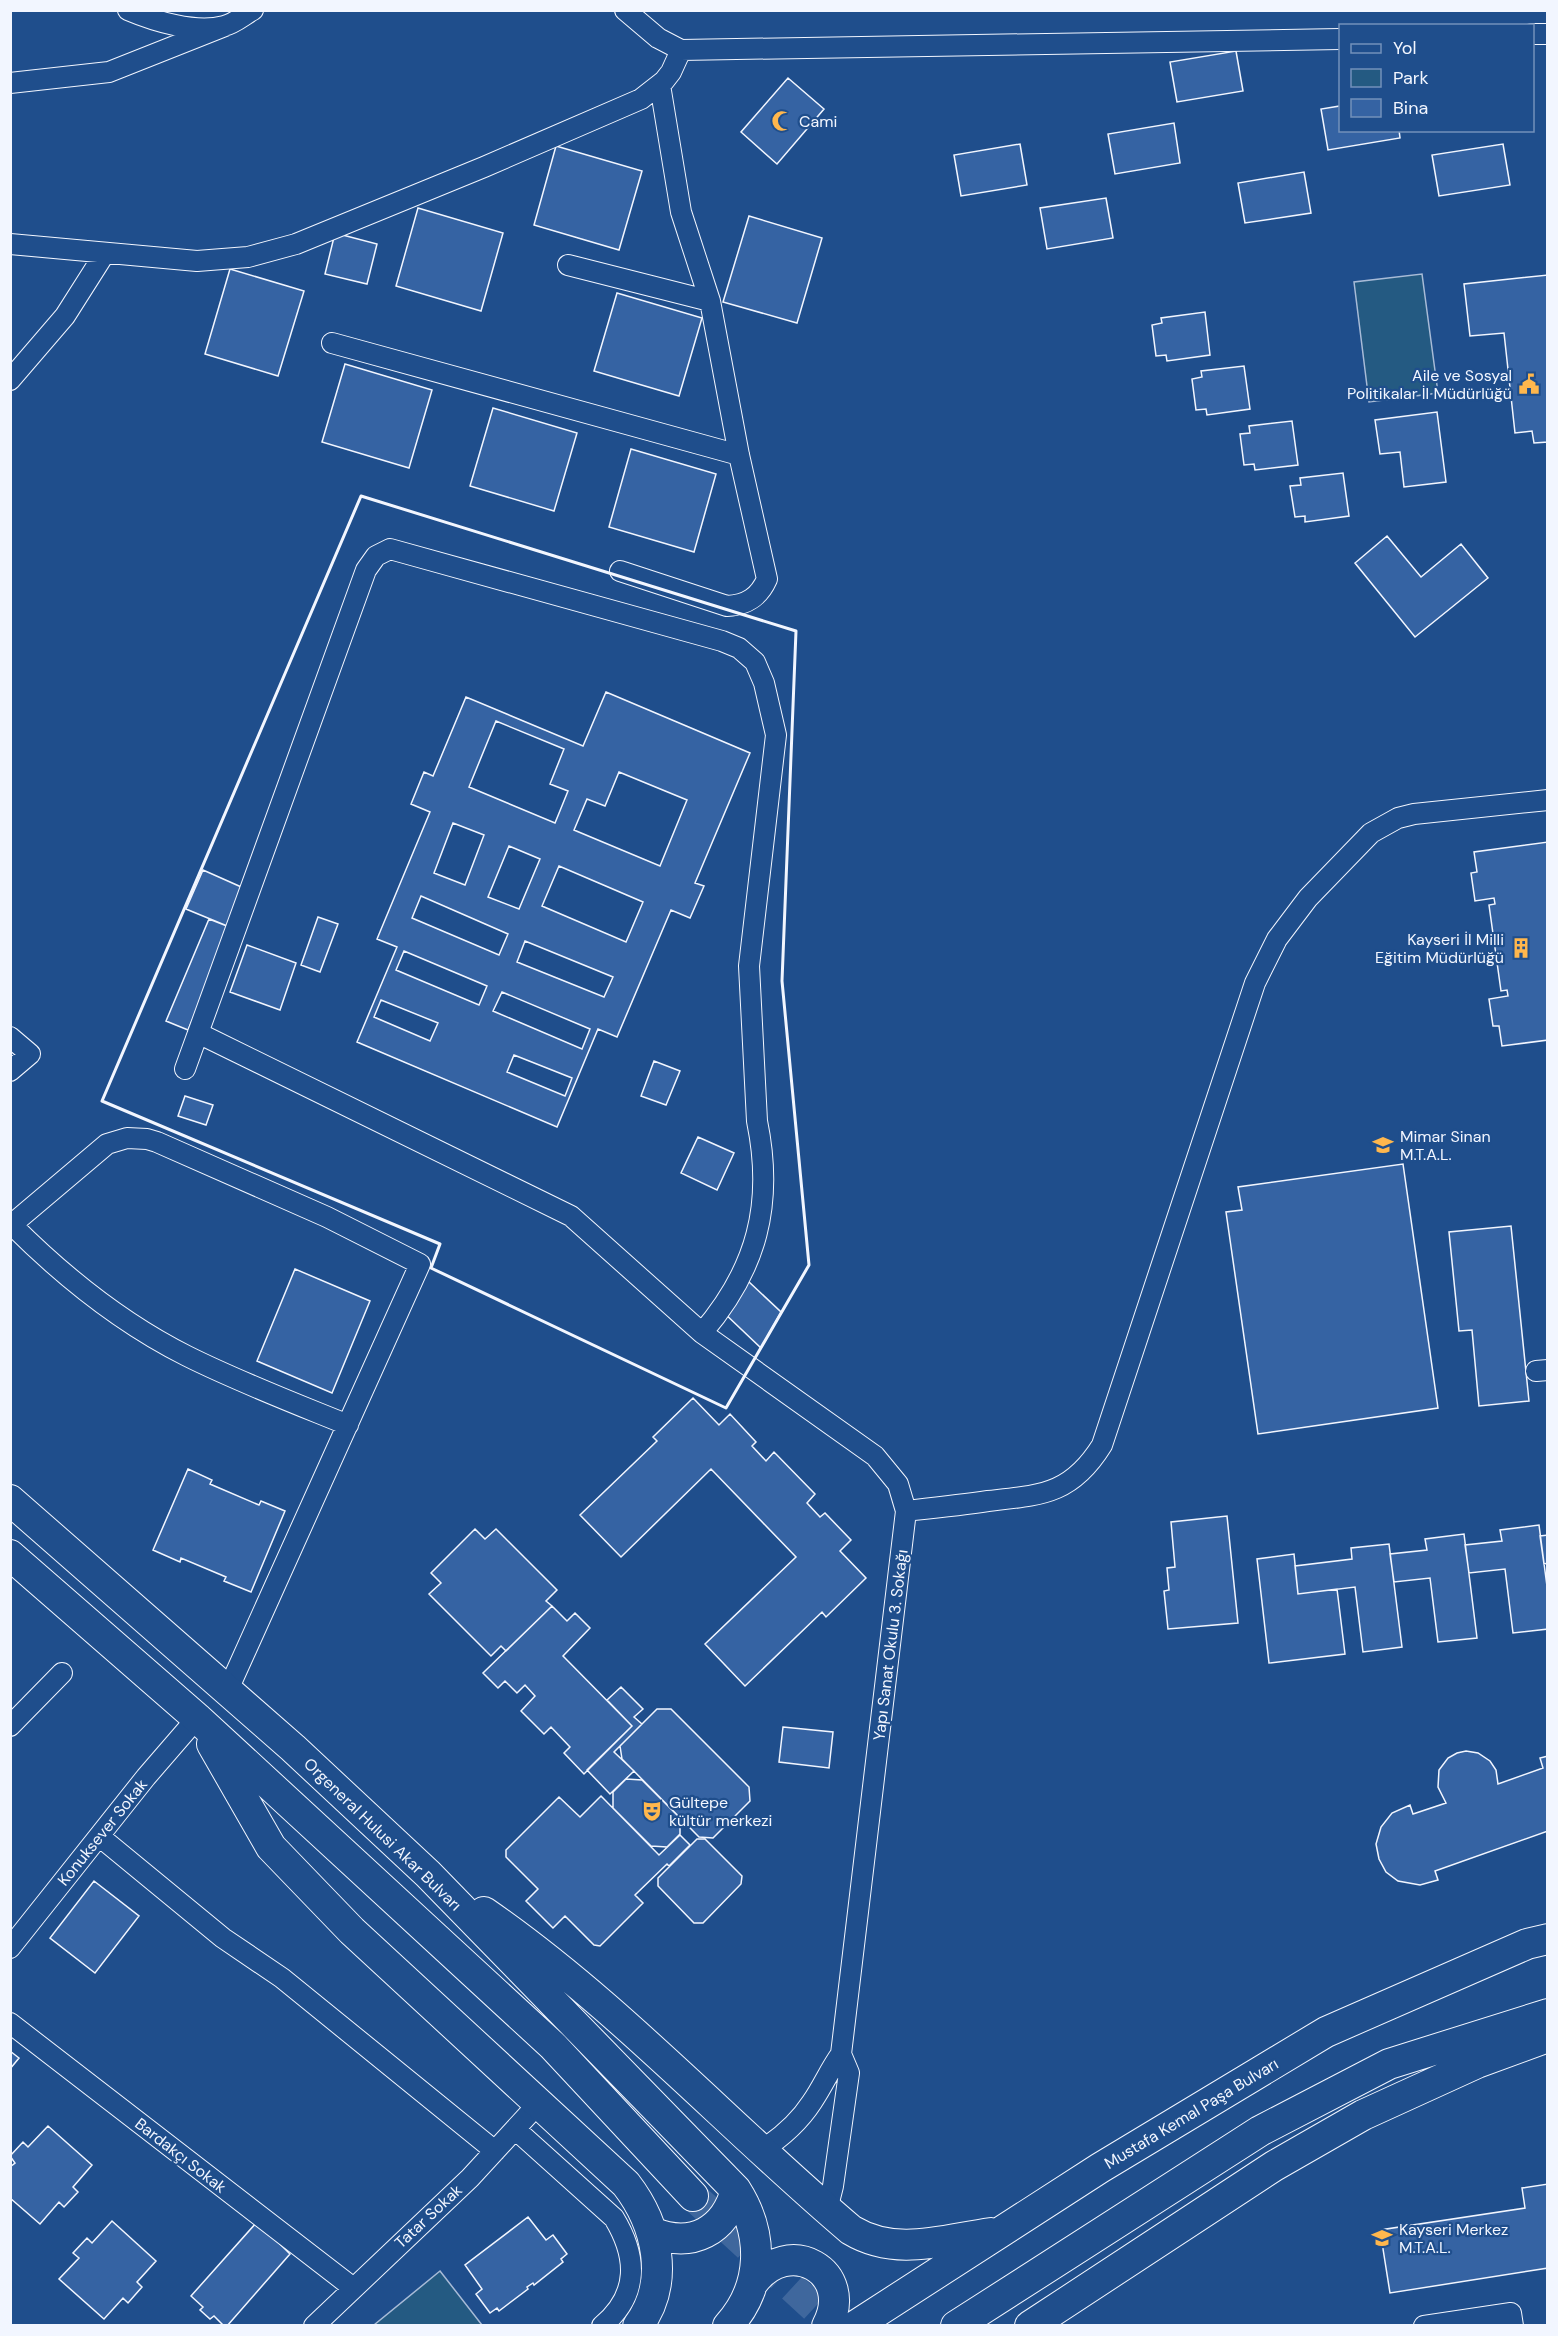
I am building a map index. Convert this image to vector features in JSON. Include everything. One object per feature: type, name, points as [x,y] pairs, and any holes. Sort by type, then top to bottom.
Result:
[{"type":"main road","name":"Orgeneral Hulusi Akar Bulvarı","points":[[10,1500],[293,1748],[428,1874],[736,2190],[751,2218],[755,2234],[756,2259],[752,2284]]},
{"type":"main road","points":[[10,1555],[197,1718],[553,2046],[693,2196]]},
{"type":"main road","points":[[197,1718],[271,1847],[352,1932],[626,2184],[642,2207],[656,2249],[655,2285],[648,2308],[638,2325]]},
{"type":"main road","points":[[428,1874],[529,1943],[597,2000],[827,2210],[862,2236],[889,2245],[905,2246],[1003,2231]]},
{"type":"main road","name":"Mustafa Kemal Paşa Bulvarı","points":[[855,2325],[1100,2168],[1326,2032],[1541,1938]]},
{"type":"main road","points":[[956,2325],[1260,2132],[1389,2064],[1548,2014]]},
{"type":"main road","points":[[1030,2325],[1274,2166],[1363,2115],[1478,2063],[1548,2037]]},
{"type":"main road","points":[[652,2232],[677,2239],[701,2235],[721,2222],[728,2212],[736,2190]]},
{"type":"main road","points":[[728,2325],[739,2312],[758,2275],[774,2263],[792,2259],[811,2263],[826,2276],[834,2304],[827,2325]]},
{"type":"street","points":[[128,10],[181,26],[225,26]]},
{"type":"street","points":[[10,83],[109,72],[225,26],[253,10]]},
{"type":"street","points":[[625,10],[658,38],[681,51],[1339,39]]},
{"type":"street","points":[[10,244],[197,261],[248,257],[272,252],[484,167],[641,99],[660,85],[671,72],[681,51]]},
{"type":"street","points":[[620,571],[727,606],[745,603],[759,593],[767,579],[739,455],[710,301],[681,212],[660,85]]},
{"type":"street","points":[[10,380],[65,316],[105,253]]},
{"type":"street","points":[[568,265],[710,301]]},
{"type":"street","points":[[333,343],[739,455]]},
{"type":"street","points":[[185,1069],[366,570],[376,556],[390,549],[722,640],[740,648],[755,662],[761,672],[776,735],[749,966],[757,1121],[763,1153],[764,1193],[756,1241],[747,1266],[729,1298],[702,1333]]},
{"type":"street","points":[[906,1511],[1038,1496],[1068,1482],[1085,1469],[1102,1445],[1254,983],[1277,939],[1308,898],[1371,833],[1398,818],[1414,813],[1548,800]]},
{"type":"street","name":"Yapı Sanat Okulu 3. Sokağı","points":[[198,1033],[571,1216],[702,1333],[875,1456],[898,1485],[906,1511],[841,2054],[849,2073],[833,2186],[827,2210]]},
{"type":"street","points":[[10,1037],[30,1054],[10,1071]]},
{"type":"street","points":[[227,1692],[348,1425],[420,1264],[327,1217],[157,1142],[137,1138],[117,1140],[98,1150],[11,1226],[69,1279],[153,1338],[219,1372],[348,1425]]},
{"type":"street","points":[[10,1726],[62,1673]]},
{"type":"street","name":"Konuksever Sokak","points":[[10,1948],[197,1718]]},
{"type":"street","points":[[99,1836],[223,1938],[282,1978],[495,2151]]},
{"type":"street","name":"Bardakçı Sokak","points":[[10,2022],[352,2287]]},
{"type":"street","name":"Yapı Sanat Okulu 3. Sokağı","points":[[762,2150],[777,2140],[802,2115],[841,2054]]},
{"type":"street","name":"Tatar Sokak","points":[[314,2325],[470,2178],[538,2104]]},
{"type":"street","points":[[515,2128],[614,2218],[625,2236],[632,2258],[630,2280],[624,2300],[611,2318],[602,2325]]},
{"type":"street","points":[[1424,2325],[1511,2313],[1513,2325]]},
{"type":"green space","points":[[1422,274],[1438,393],[1369,402],[1354,282]]},
{"type":"green space","points":[[440,2271],[482,2325],[374,2325]]},
{"type":"building","points":[[1236,51],[1243,91],[1177,102],[1170,62]]},
{"type":"building","name":"Cami","points":[[788,78],[824,109],[777,164],[741,132]]},
{"type":"building","points":[[1339,106],[1339,132],[1399,132],[1400,138],[1328,150],[1321,109]]},
{"type":"building","points":[[1174,123],[1180,163],[1115,174],[1108,134]]},
{"type":"building","points":[[1020,144],[1027,185],[961,196],[954,155]]},
{"type":"building","points":[[1503,144],[1510,185],[1439,196],[1432,155]]},
{"type":"building","points":[[556,146],[642,171],[619,250],[534,225]]},
{"type":"building","points":[[1304,172],[1311,213],[1245,223],[1238,183]]},
{"type":"building","points":[[1106,198],[1113,238],[1047,249],[1040,208]]},
{"type":"building","points":[[418,208],[503,233],[481,311],[396,286]]},
{"type":"building","points":[[749,216],[822,238],[797,323],[723,302]]},
{"type":"building","points":[[335,233],[377,244],[367,284],[325,274]]},
{"type":"building","points":[[230,269],[304,291],[278,376],[205,354]]},
{"type":"building","name":"Aile ve Sosyal Politikalar İl Müdürlüğü","points":[[1548,275],[1548,442],[1534,443],[1532,431],[1515,433],[1504,333],[1470,336],[1464,284]]},
{"type":"building","points":[[617,293],[702,318],[679,396],[594,371]]},
{"type":"building","points":[[1205,312],[1210,355],[1167,361],[1166,355],[1156,356],[1152,325],[1162,323],[1161,318]]},
{"type":"building","points":[[345,364],[432,390],[409,468],[322,442]]},
{"type":"building","points":[[1244,366],[1250,409],[1207,415],[1206,409],[1196,410],[1192,379],[1202,377],[1201,371]]},
{"type":"building","points":[[493,408],[577,433],[554,511],[470,486]]},
{"type":"building","points":[[1437,412],[1446,482],[1404,487],[1400,452],[1380,454],[1375,420]]},
{"type":"building","points":[[1292,421],[1298,465],[1255,470],[1254,464],[1244,465],[1240,434],[1250,433],[1249,426]]},
{"type":"building","points":[[631,449],[716,474],[694,552],[609,527]]},
{"type":"building","points":[[1343,473],[1349,516],[1305,522],[1305,516],[1295,517],[1290,486],[1301,485],[1300,478]]},
{"type":"building","points":[[1387,536],[1421,577],[1461,544],[1488,578],[1415,637],[1355,563]]},
{"type":"building","points":[[606,692],[750,753],[695,883],[704,886],[690,918],[671,910],[617,1037],[598,1029],[557,1127],[357,1042],[397,947],[377,939],[430,812],[411,804],[424,772],[433,776],[466,697],[583,746]],"holes":[[[496,721],[564,749],[550,784],[568,791],[555,823],[469,787]],[[619,772],[687,800],[660,866],[574,830],[587,799],[605,806]],[[453,823],[484,835],[465,885],[434,873]],[[509,846],[540,859],[519,909],[488,897]],[[559,866],[643,902],[626,942],[542,906]],[[421,896],[508,934],[499,955],[412,918]],[[525,941],[613,977],[604,997],[517,962]],[[404,951],[487,986],[479,1005],[396,970]],[[502,992],[590,1029],[582,1049],[493,1011]],[[381,1000],[438,1023],[430,1041],[374,1017]],[[514,1055],[572,1078],[565,1096],[507,1072]]]},
{"type":"building","name":"Kayseri İl Milli Eğitim Müdürlüğü","points":[[1548,842],[1548,1040],[1502,1046],[1499,1026],[1493,1026],[1489,999],[1508,996],[1507,990],[1501,991],[1489,905],[1495,904],[1494,898],[1475,901],[1471,873],[1477,872],[1474,852]]},
{"type":"building","points":[[203,870],[248,890],[232,928],[186,909]]},
{"type":"building","points":[[318,917],[338,924],[320,972],[301,965]]},
{"type":"building","points":[[209,919],[232,928],[188,1030],[166,1021]]},
{"type":"building","points":[[247,945],[296,963],[280,1010],[230,992]]},
{"type":"building","points":[[654,1061],[680,1071],[666,1105],[641,1096]]},
{"type":"building","points":[[185,1096],[213,1105],[206,1125],[178,1116]]},
{"type":"building","points":[[698,1137],[734,1153],[717,1190],[681,1173]]},
{"type":"building","points":[[1403,1164],[1438,1408],[1258,1434],[1226,1212],[1242,1210],[1238,1187]]},
{"type":"building","points":[[1511,1226],[1529,1401],[1479,1406],[1472,1330],[1459,1331],[1449,1232]]},
{"type":"building","points":[[295,1269],[370,1301],[332,1393],[257,1361]]},
{"type":"building","points":[[748,1281],[781,1312],[761,1348],[721,1310]]},
{"type":"building","points":[[693,1398],[719,1425],[730,1414],[756,1442],[752,1446],[766,1461],[774,1452],[815,1494],[807,1503],[820,1517],[825,1513],[851,1540],[840,1551],[866,1578],[826,1617],[822,1612],[745,1686],[705,1644],[796,1557],[711,1469],[621,1557],[580,1515],[657,1441],[653,1437]]},
{"type":"building","points":[[188,1469],[212,1480],[210,1484],[259,1505],[261,1501],[285,1511],[251,1592],[224,1581],[226,1577],[181,1558],[180,1562],[153,1550]]},
{"type":"building","points":[[1227,1516],[1238,1623],[1168,1629],[1164,1591],[1169,1590],[1167,1568],[1175,1567],[1171,1522]]},
{"type":"building","points":[[1539,1525],[1548,1594],[1548,1629],[1513,1633],[1505,1569],[1469,1573],[1465,1545],[1502,1541],[1500,1530]]},
{"type":"building","points":[[475,1529],[485,1539],[496,1529],[557,1590],[546,1601],[552,1606],[506,1651],[501,1646],[491,1656],[429,1594],[441,1583],[431,1573]]},
{"type":"building","points":[[1464,1534],[1477,1638],[1438,1642],[1430,1578],[1394,1582],[1390,1554],[1427,1550],[1425,1539]]},
{"type":"building","points":[[1548,1535],[1548,1563],[1544,1564],[1540,1536]]},
{"type":"building","points":[[1389,1544],[1402,1647],[1363,1652],[1355,1587],[1298,1594],[1295,1566],[1352,1559],[1351,1548]]},
{"type":"building","points":[[1294,1554],[1298,1594],[1337,1589],[1345,1654],[1269,1663],[1257,1559]]},
{"type":"building","points":[[552,1606],[567,1621],[575,1613],[590,1628],[563,1656],[632,1726],[584,1774],[564,1753],[570,1747],[551,1727],[544,1734],[521,1711],[535,1696],[525,1685],[517,1693],[505,1681],[498,1688],[483,1673]]},
{"type":"building","points":[[621,1687],[643,1709],[634,1717],[642,1724],[614,1752],[634,1771],[610,1794],[587,1770],[632,1726],[607,1700]]},
{"type":"building","points":[[657,1709],[671,1709],[749,1787],[750,1801],[713,1838],[699,1837],[622,1759],[620,1746]]},
{"type":"building","points":[[783,1727],[833,1732],[829,1768],[779,1762]]},
{"type":"building","points":[[1466,1751],[1478,1753],[1490,1761],[1496,1770],[1498,1784],[1543,1768],[1540,1758],[1548,1756],[1548,1831],[1435,1871],[1438,1880],[1420,1885],[1398,1881],[1386,1872],[1379,1859],[1376,1844],[1381,1827],[1392,1813],[1410,1805],[1413,1814],[1446,1803],[1438,1787],[1439,1770],[1448,1758]]},
{"type":"building","points":[[626,1779],[642,1780],[680,1818],[680,1834],[667,1847],[651,1846],[613,1808],[613,1792]]},
{"type":"building","points":[[601,1796],[659,1855],[680,1835],[690,1845],[635,1895],[643,1903],[600,1946],[594,1945],[565,1916],[553,1928],[526,1901],[538,1889],[506,1857],[506,1850],[559,1797],[580,1817]]},
{"type":"building","points":[[697,1839],[705,1839],[742,1876],[741,1884],[703,1923],[694,1923],[658,1886],[658,1878]]},
{"type":"building","points":[[94,1881],[139,1916],[95,1973],[50,1938]]},
{"type":"building","points":[[10,2051],[19,2058],[10,2069]]},
{"type":"building","points":[[48,2126],[92,2165],[73,2187],[78,2192],[64,2207],[59,2202],[40,2224],[10,2198],[10,2167],[15,2163],[10,2156],[23,2142],[28,2147]]},
{"type":"building","points":[[1548,2184],[1548,2268],[1390,2293],[1380,2230],[1525,2208],[1522,2188]]},
{"type":"building","points":[[528,2217],[546,2240],[553,2235],[567,2254],[561,2259],[563,2262],[534,2285],[533,2283],[527,2287],[528,2289],[499,2311],[497,2308],[490,2313],[476,2294],[482,2289],[465,2265]]},
{"type":"building","points":[[112,2221],[156,2261],[137,2282],[142,2287],[128,2303],[123,2298],[104,2319],[59,2279],[79,2258],[73,2253],[87,2238],[92,2243]]},
{"type":"building","points":[[256,2223],[282,2240],[279,2243],[290,2254],[227,2326],[224,2326],[214,2316],[210,2319],[200,2310],[203,2307],[191,2296]]},
{"type":"tunnel","points":[[693,2196],[834,2326]]},
{"type":"wall","points":[[361,496],[796,631],[782,981],[809,1265],[726,1408],[431,1268],[440,1244],[102,1101],[361,496]]},
{"type":"place","name":"Cami","points":[[782,121]]},
{"type":"place","name":"Aile ve Sosyal Politikalar İl Müdürlüğü","points":[[1529,384]]},
{"type":"place","name":"Kayseri İl Milli Eğitim Müdürlüğü","points":[[1521,948]]},
{"type":"place","name":"Mimar Sinan M.T.A.L.","points":[[1383,1145]]},
{"type":"place","name":"Gültepe kültür merkezi","points":[[652,1811]]},
{"type":"place","name":"Kayseri Merkez M.T.A.L.","points":[[1382,2238]]}]
